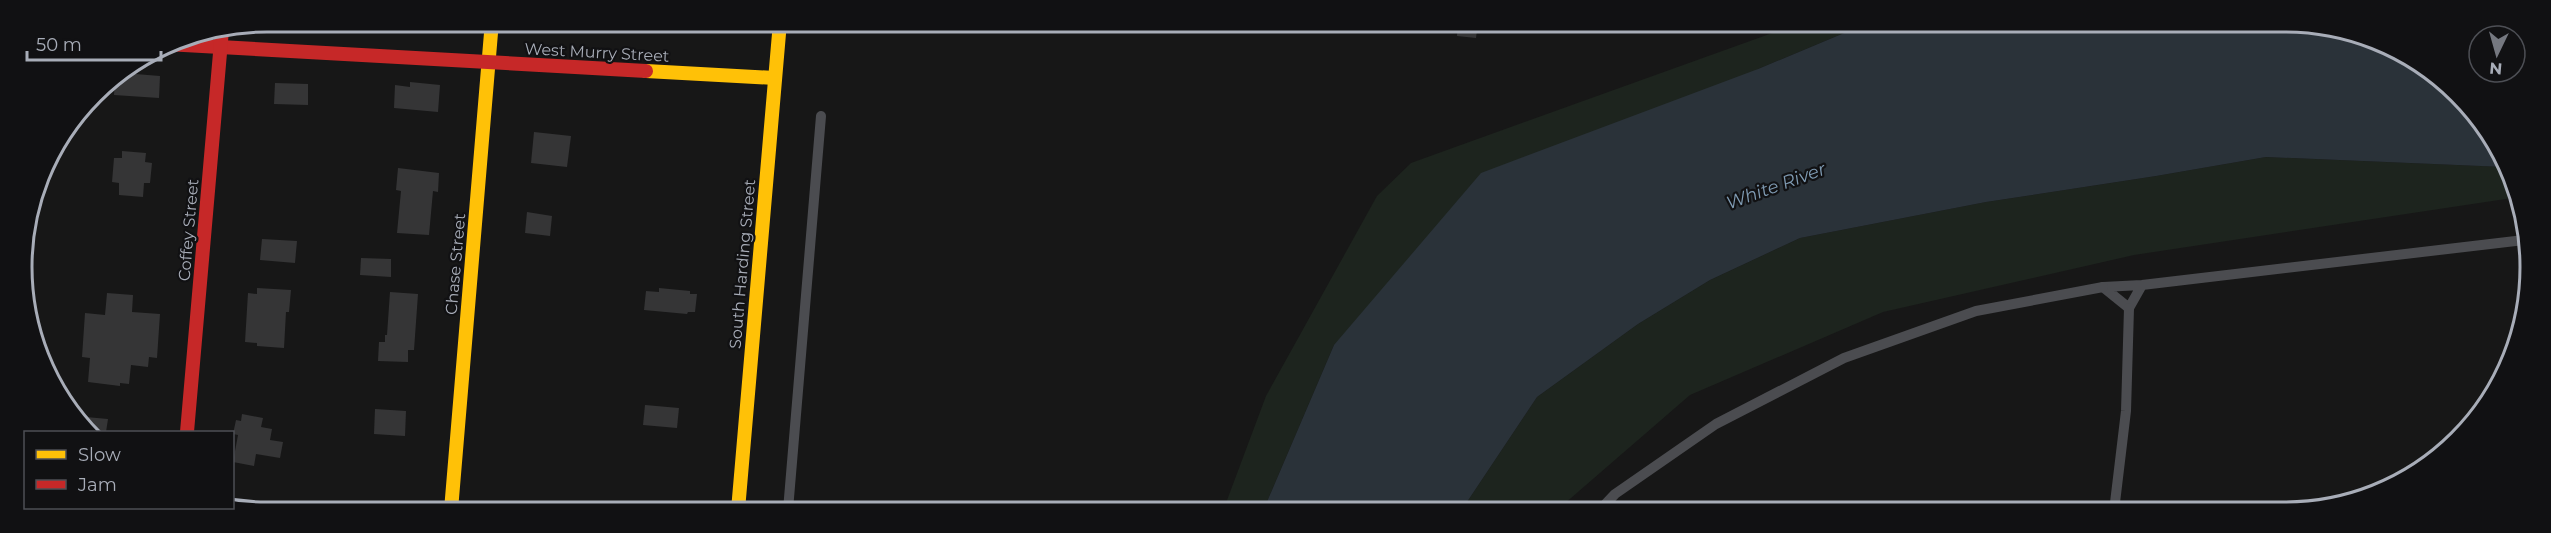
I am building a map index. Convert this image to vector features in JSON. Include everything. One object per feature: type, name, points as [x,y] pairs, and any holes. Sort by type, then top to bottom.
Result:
[{"type":"street","name":"Chase Street","points":[[452,502],[491,32]]},
{"type":"street","name":"South Harding Street","points":[[739,502],[779,32]]},
{"type":"street","name":"Coffey Street","points":[[187,431],[222,36]]},
{"type":"street","name":"West Murry Street","points":[[188,45],[775,78]]},
{"type":"lane","points":[[789,502],[821,116]]},
{"type":"lane","points":[[1607,502],[1615,494],[1716,424],[1844,358],[1976,310],[2103,287],[2142,285],[2518,241]]},
{"type":"lane","points":[[2115,502],[2126,411],[2130,308],[2142,285]]},
{"type":"lane","points":[[2103,287],[2130,308]]},
{"type":"shaded area","points":[[1775,32],[1846,32],[1758,69],[1334,345],[1267,502],[1226,502],[1266,396],[1377,196],[1411,163]]},
{"type":"shaded area","points":[[2266,157],[2497,167],[2509,199],[2134,255],[1883,312],[1690,395],[1566,502],[1467,502],[1537,397],[1638,324],[1710,280],[1800,238],[1986,202]]},
{"type":"water","name":"White River","points":[[1846,32],[2300,32],[2330,36],[2360,44],[2415,71],[2451,100],[2471,123],[2497,167],[2266,157],[1986,202],[1800,238],[1710,280],[1638,324],[1537,397],[1467,502],[1267,502],[1334,345],[1481,173],[1758,69]]},
{"type":"building","points":[[1457,32],[1477,32],[1476,38],[1457,36]]},
{"type":"building","points":[[132,74],[160,76],[159,98],[114,95],[114,88]]},
{"type":"building","points":[[410,82],[440,85],[438,112],[394,108],[395,85],[410,87]]},
{"type":"building","points":[[275,83],[308,84],[308,105],[274,104]]},
{"type":"building","points":[[534,132],[571,136],[567,167],[531,163]]},
{"type":"building","points":[[122,151],[146,153],[145,162],[152,163],[150,183],[144,183],[143,197],[119,195],[119,183],[112,182],[114,158],[122,158]]},
{"type":"building","points":[[398,168],[439,173],[438,192],[433,191],[429,235],[397,233],[401,191],[396,190]]},
{"type":"building","points":[[527,212],[552,216],[550,236],[525,233]]},
{"type":"building","points":[[262,239],[297,241],[295,263],[260,260]]},
{"type":"building","points":[[361,258],[391,259],[391,277],[360,275]]},
{"type":"building","points":[[257,288],[291,290],[289,312],[286,312],[284,348],[257,346],[257,343],[245,342],[248,293],[257,294]]},
{"type":"building","points":[[659,288],[690,291],[690,294],[697,294],[695,312],[687,314],[644,310],[646,291],[659,292]]},
{"type":"building","points":[[390,292],[418,294],[414,350],[408,350],[408,362],[378,361],[379,342],[385,342],[385,335],[387,335]]},
{"type":"building","points":[[107,293],[133,295],[132,312],[160,314],[157,358],[149,357],[148,367],[131,365],[129,384],[120,383],[120,386],[88,382],[90,358],[82,357],[85,313],[105,315]]},
{"type":"building","points":[[645,405],[679,408],[677,428],[643,425]]},
{"type":"building","points":[[375,409],[406,411],[405,436],[374,434]]},
{"type":"building","points":[[242,414],[263,418],[261,427],[272,429],[270,440],[283,442],[280,458],[256,454],[254,466],[234,462],[238,435],[234,434],[234,431],[236,420],[241,421]]},
{"type":"building","points":[[86,417],[108,419],[106,431],[98,431]]},
{"type":"traffic: slow","points":[[452,502],[491,32]]},
{"type":"traffic: slow","points":[[739,502],[779,32]]},
{"type":"traffic: slow","points":[[646,71],[775,78]]},
{"type":"traffic: jam","points":[[187,431],[221,36]]},
{"type":"traffic: jam","points":[[188,45],[646,71]]}]
